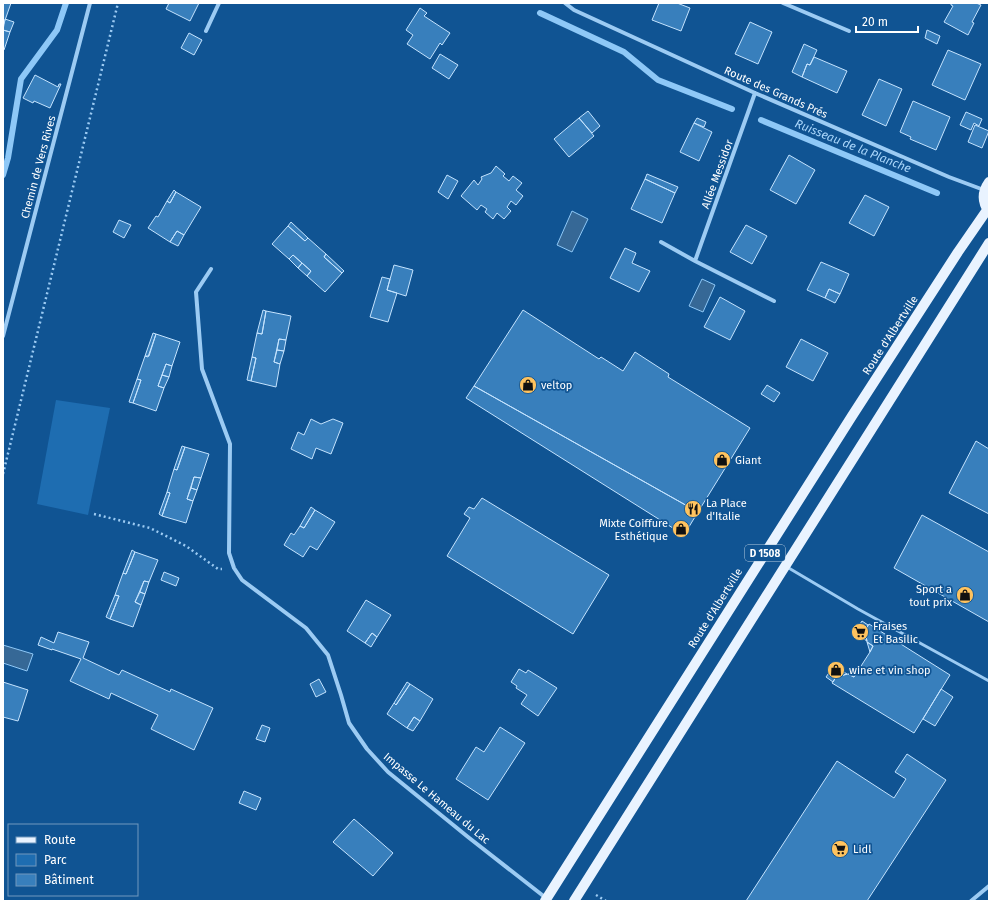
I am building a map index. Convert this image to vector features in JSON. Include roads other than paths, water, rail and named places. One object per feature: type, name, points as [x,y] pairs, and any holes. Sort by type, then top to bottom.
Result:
[{"type":"main road","name":"D 1508","points":[[987,186],[983,197],[988,210]]},
{"type":"main road","name":"Route d'Albertville","points":[[547,900],[852,416],[988,210]]},
{"type":"main road","name":"D 1508","points":[[574,901],[989,243]]},
{"type":"street","name":"Chemin de Vers Rives","points":[[3,336],[90,3]]},
{"type":"street","points":[[206,31],[219,3]]},
{"type":"street","name":"Route des Grands Prés","points":[[565,3],[574,10],[755,93],[949,177],[987,186]]},
{"type":"street","points":[[783,3],[849,31]]},
{"type":"street","name":"Allée Messidor","points":[[695,261],[755,93]]},
{"type":"street","points":[[661,242],[774,302]]},
{"type":"street","name":"Impasse Le Hameau du Lac","points":[[211,269],[196,292],[202,369],[230,444],[229,553],[234,568],[242,580],[306,628],[328,655],[349,723],[367,749],[388,772],[547,900]]},
{"type":"street","points":[[971,901],[989,886]]},
{"type":"lane","points":[[785,566],[858,609],[989,681]]},
{"type":"waterway","name":"Ruisseau de la Planche","points":[[3,175],[8,158],[21,79],[57,30],[66,3]]},
{"type":"waterway","name":"Ruisseau de la Planche","points":[[540,13],[624,52],[658,80],[732,109]]},
{"type":"waterway","name":"Ruisseau de la Planche","points":[[761,120],[937,193]]},
{"type":"place","name":"veltop","points":[[528,385]]},
{"type":"place","name":"Giant","points":[[722,460]]},
{"type":"place","name":"La Place d'Italie","points":[[693,509]]},
{"type":"place","name":"Mixte Coiffure Esthétique","points":[[681,529]]},
{"type":"place","name":"Sport a tout prix","points":[[965,595]]},
{"type":"place","name":"Fraises Et Basilic","points":[[860,632]]},
{"type":"place","name":"wine et vin shop","points":[[836,670]]},
{"type":"place","name":"Lidl","points":[[840,849]]}]
